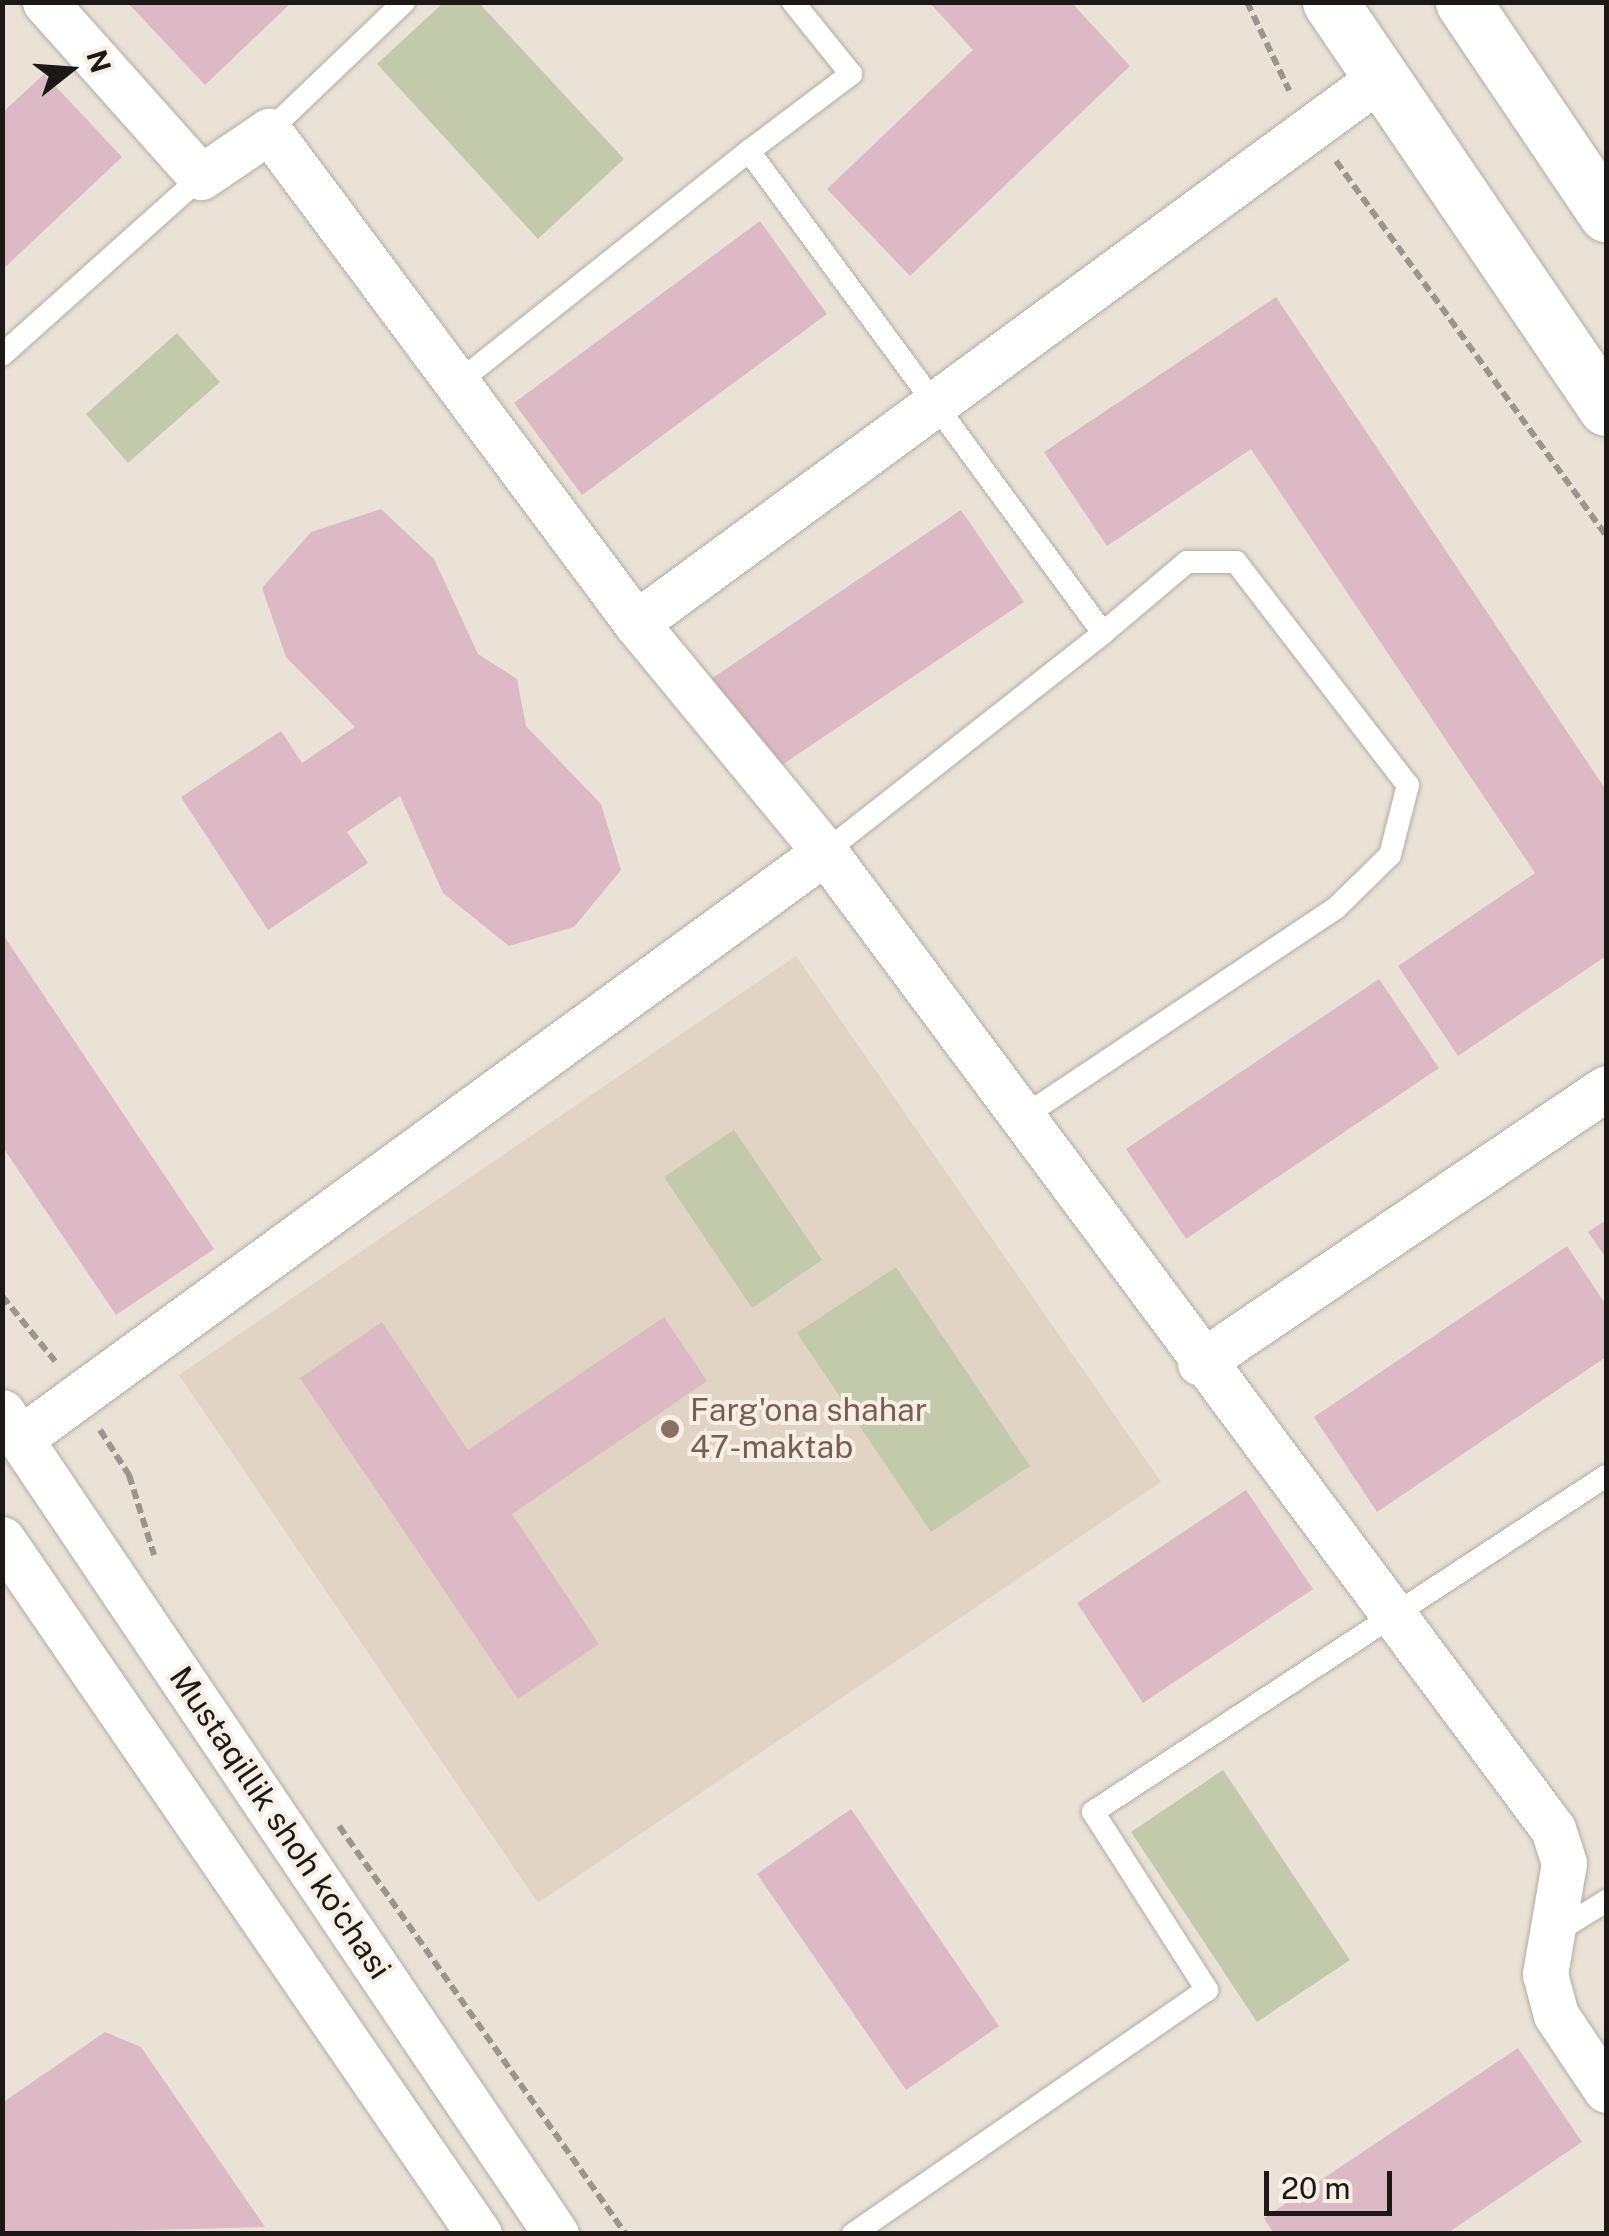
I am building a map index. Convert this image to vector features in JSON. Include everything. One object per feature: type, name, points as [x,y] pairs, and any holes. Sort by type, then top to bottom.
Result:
[{"type":"street","points":[[45,2],[201,178],[268,130],[461,380],[636,623],[825,852],[1018,1120],[1553,1828],[1564,1863],[1545,1974],[1556,2015],[1606,2090]]},
{"type":"street","points":[[1330,2],[1606,408]]},
{"type":"street","points":[[1463,2],[1606,214]]},
{"type":"street","points":[[636,623],[936,397],[1381,77]]},
{"type":"street","points":[[12,1425],[79,1396],[825,852]]},
{"type":"street","points":[[1200,1363],[1606,1088]]},
{"type":"street","name":"Mustaqillik shoh ko'chasi","points":[[12,1425],[556,2234]]},
{"type":"street","name":"Mustaqillik shoh ko'chasi","points":[[2,1539],[479,2234]]},
{"type":"lane","points":[[268,130],[404,2]]},
{"type":"lane","points":[[461,380],[851,74],[793,2]]},
{"type":"lane","points":[[749,151],[936,397],[1102,633]]},
{"type":"lane","points":[[2,355],[201,178]]},
{"type":"lane","points":[[825,852],[1187,562],[1236,562],[1408,784],[1390,854],[1336,908],[1018,1120]]},
{"type":"lane","points":[[853,2234],[1207,1990],[1093,1812],[1606,1476]]},
{"type":"lane","points":[[1553,1934],[1606,1901]]},
{"type":"path","points":[[1247,2],[1304,132],[1358,182],[1606,536]]},
{"type":"path","points":[[2,1296],[79,1396],[128,1475],[156,1562]]},
{"type":"path","points":[[336,1822],[626,2234]]},
{"type":"shaded area","name":"Farg'ona shahar 47-maktab","points":[[796,956],[1161,1482],[538,1903],[179,1375]]},
{"type":"green space","points":[[443,3],[479,3],[624,159],[538,239],[377,64]]},
{"type":"green space","points":[[177,333],[220,382],[128,463],[86,414]]},
{"type":"green space","points":[[734,1130],[822,1260],[752,1308],[664,1177]]},
{"type":"green space","points":[[896,1267],[1030,1466],[931,1532],[797,1333]]},
{"type":"green space","points":[[1223,1770],[1350,1960],[1257,2022],[1131,1832]]},
{"type":"building","points":[[127,2],[292,2],[205,85]]},
{"type":"building","points":[[929,2],[1071,2],[1130,66],[910,276],[827,189],[973,50]]},
{"type":"building","points":[[44,74],[122,157],[2,270],[2,113]]},
{"type":"building","points":[[760,221],[827,314],[582,495],[514,403]]},
{"type":"building","points":[[1276,297],[1606,790],[1606,956],[1458,1056],[1398,966],[1535,873],[1251,449],[1107,546],[1044,452]]},
{"type":"building","points":[[381,509],[434,559],[478,654],[517,679],[526,726],[601,804],[621,870],[574,927],[509,946],[443,893],[400,796],[347,832],[368,863],[268,930],[181,797],[281,731],[302,763],[355,727],[286,657],[262,588],[311,532]]},
{"type":"building","points":[[961,510],[1024,602],[770,773],[708,681]]},
{"type":"building","points":[[2,933],[214,1249],[116,1315],[2,1146]]},
{"type":"building","points":[[1379,979],[1439,1068],[1186,1239],[1126,1149]]},
{"type":"building","points":[[1606,1220],[1606,1258],[1588,1232]]},
{"type":"building","points":[[1567,1246],[1606,1305],[1606,1357],[1377,1512],[1314,1417]]},
{"type":"building","points":[[664,1317],[707,1381],[512,1514],[599,1644],[518,1699],[300,1378],[382,1322],[468,1450]]},
{"type":"building","points":[[1246,1490],[1313,1589],[1143,1703],[1077,1603]]},
{"type":"building","points":[[851,1809],[999,2026],[906,2090],[757,1874]]},
{"type":"building","points":[[105,2032],[141,2047],[265,2227],[2,2234],[2,2103]]},
{"type":"building","points":[[1518,2048],[1582,2142],[1446,2234],[1274,2234],[1264,2218]]},
{"type":"place","name":"Farg'ona shahar 47-maktab","points":[[670,1429]]}]
